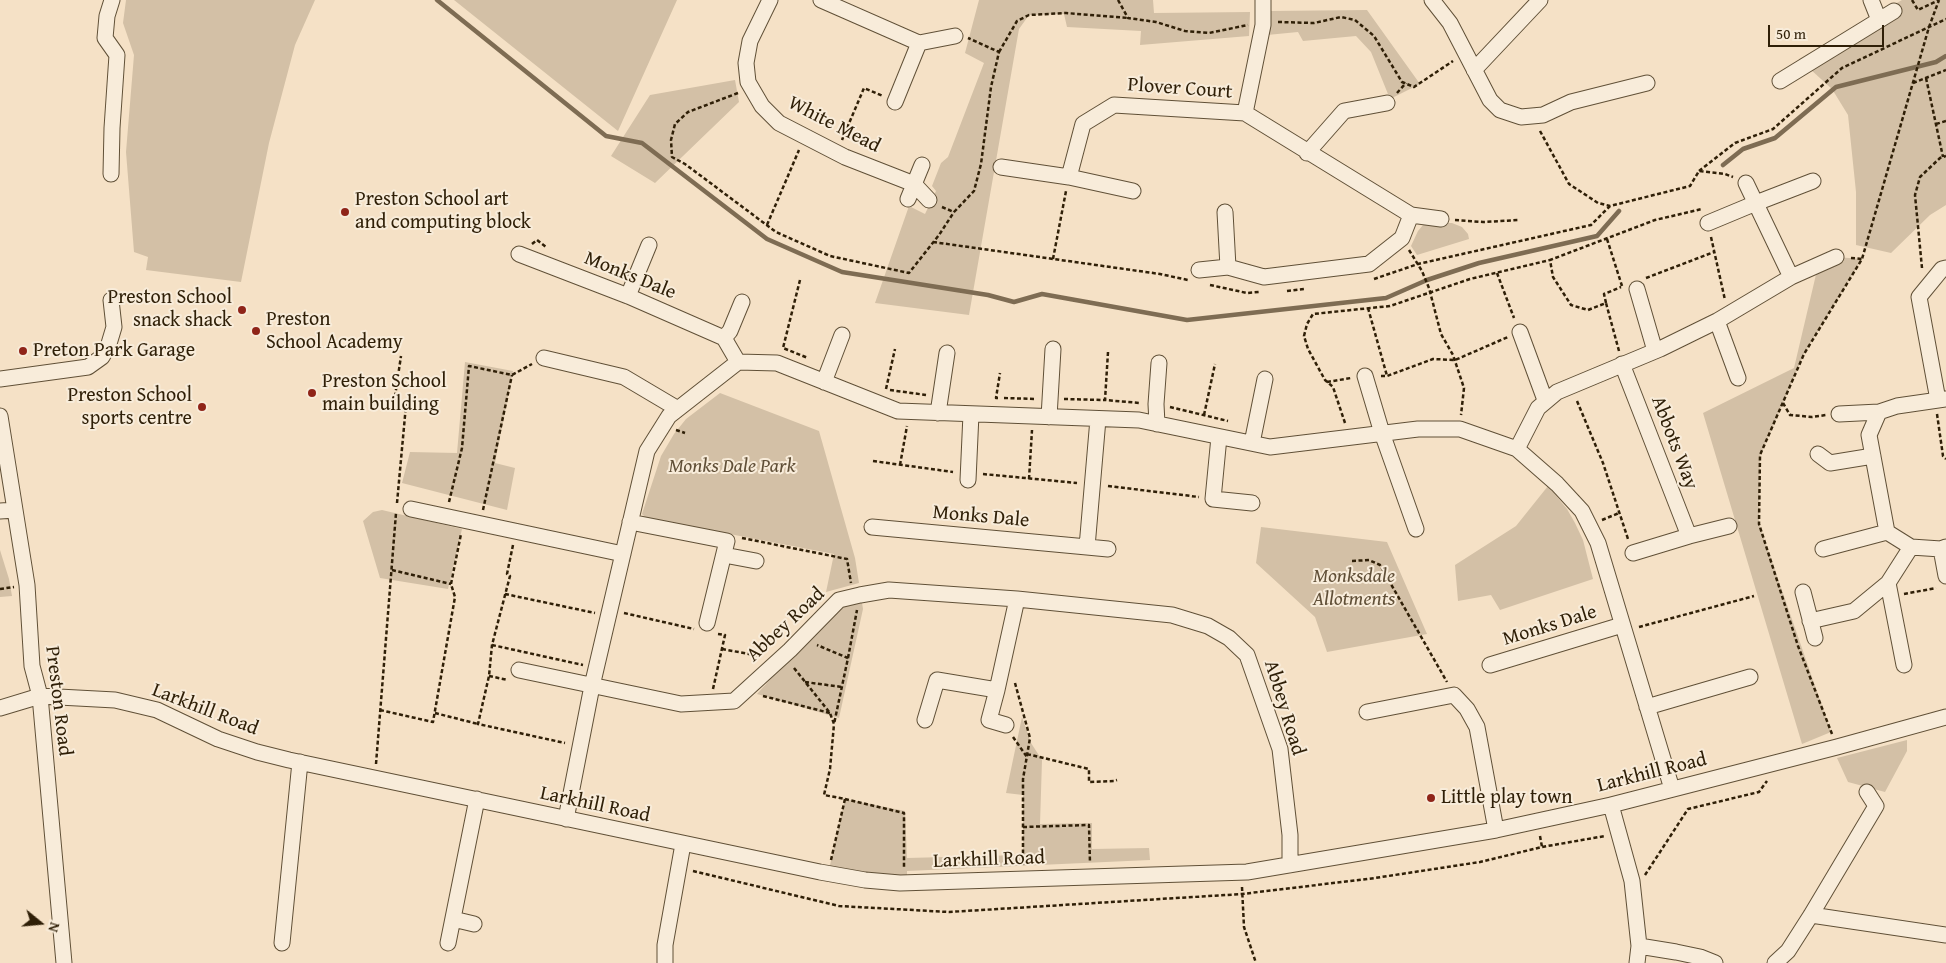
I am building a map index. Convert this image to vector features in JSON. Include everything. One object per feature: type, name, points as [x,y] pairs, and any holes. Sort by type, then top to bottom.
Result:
[{"type":"street","points":[[112,0],[107,16],[105,38],[118,55],[112,128],[112,174]]},
{"type":"street","name":"White Mead","points":[[770,0],[750,41],[746,63],[748,82],[762,106],[779,123],[836,153],[914,184]]},
{"type":"street","points":[[820,0],[920,43],[955,36]]},
{"type":"street","points":[[1263,0],[1263,25],[1245,113],[1306,153],[1411,215],[1441,219]]},
{"type":"street","points":[[1432,0],[1450,23],[1490,100],[1500,110],[1522,117],[1543,115],[1572,102],[1647,83]]},
{"type":"street","points":[[1474,70],[1540,0]]},
{"type":"street","points":[[1871,0],[1879,20]]},
{"type":"street","points":[[1780,81],[1894,11]]},
{"type":"street","points":[[896,102],[920,43]]},
{"type":"street","points":[[1306,153],[1344,111],[1387,103]]},
{"type":"street","name":"Plover Court","points":[[1069,177],[1083,124],[1114,105],[1245,113]]},
{"type":"street","points":[[908,199],[922,165]]},
{"type":"street","points":[[1001,167],[1069,177],[1133,191]]},
{"type":"street","points":[[1708,223],[1756,202],[1813,181]]},
{"type":"street","points":[[1746,183],[1791,277]]},
{"type":"street","points":[[914,184],[929,200]]},
{"type":"street","points":[[1224,212],[1228,267]]},
{"type":"street","points":[[1199,270],[1228,267],[1264,277],[1369,264],[1402,238],[1411,215]]},
{"type":"street","points":[[628,296],[648,245]]},
{"type":"street","name":"Monks Dale","points":[[519,254],[628,296],[724,338]]},
{"type":"street","points":[[1517,449],[1538,408],[1545,400],[1557,392],[1656,351],[1723,318],[1791,277],[1836,257]]},
{"type":"street","points":[[1840,414],[1879,412],[1897,406],[1940,400],[1919,297],[1942,269],[1946,268]]},
{"type":"street","points":[[1635,284],[1656,351]]},
{"type":"street","points":[[0,379],[88,367],[102,357],[108,347],[114,327],[111,300]]},
{"type":"street","points":[[566,819],[592,686],[647,451],[669,416],[738,362],[724,338],[730,331],[742,302]]},
{"type":"street","points":[[1723,318],[1738,378]]},
{"type":"street","points":[[1520,332],[1545,400]]},
{"type":"street","points":[[827,375],[842,335]]},
{"type":"street","points":[[1049,417],[1053,349]]},
{"type":"street","points":[[938,413],[947,354]]},
{"type":"street","points":[[544,358],[624,377],[678,409]]},
{"type":"street","name":"Monks Dale","points":[[738,362],[777,363],[827,375],[898,412],[1139,420],[1270,447],[1418,428],[1460,429],[1517,449],[1557,484],[1582,511],[1598,543],[1672,789]]},
{"type":"street","points":[[1157,424],[1156,404],[1159,363]]},
{"type":"street","name":"Abbots Way","points":[[1622,364],[1689,536]]},
{"type":"street","points":[[1365,376],[1382,433],[1416,529]]},
{"type":"street","points":[[1252,444],[1265,379]]},
{"type":"street","points":[[1879,412],[1869,435],[1887,532]]},
{"type":"street","points":[[968,476],[971,414]]},
{"type":"street","name":"Preston Road","points":[[0,416],[8,510],[28,585],[32,666],[40,696],[64,963]]},
{"type":"street","points":[[1086,546],[1098,419]]},
{"type":"street","points":[[1219,437],[1213,499],[1252,503]]},
{"type":"street","points":[[1818,454],[1830,463],[1873,456]]},
{"type":"street","points":[[411,509],[623,554]]},
{"type":"street","points":[[630,522],[726,548],[756,562]]},
{"type":"street","points":[[1633,553],[1728,526]]},
{"type":"street","name":"Monks Dale","points":[[872,527],[1108,549]]},
{"type":"street","points":[[1824,549],[1887,532],[1911,547],[1944,548],[1941,582]]},
{"type":"street","points":[[1810,621],[1854,611],[1889,590],[1911,547]]},
{"type":"street","points":[[707,627],[726,548]]},
{"type":"street","name":"Abbey Road","points":[[592,686],[681,704],[734,700],[782,658],[839,600],[890,590],[1017,599],[1172,615],[1208,626],[1229,638],[1247,655],[1280,749],[1290,835],[1290,865]]},
{"type":"street","points":[[1889,590],[1904,665]]},
{"type":"street","points":[[1803,592],[1814,638]]},
{"type":"street","points":[[1006,725],[990,720],[1017,599]]},
{"type":"street","name":"Monks Dale","points":[[1490,665],[1623,629]]},
{"type":"street","points":[[519,670],[592,686]]},
{"type":"street","points":[[1647,706],[1750,677]]},
{"type":"street","points":[[925,720],[937,680],[997,690]]},
{"type":"street","points":[[1367,712],[1454,695],[1467,709],[1477,727],[1496,830]]},
{"type":"street","name":"Larkhill Road","points":[[0,708],[40,696],[115,700],[157,710],[218,739],[257,752],[300,762],[828,874],[864,880],[905,883],[1242,872],[1290,865],[1496,830],[1611,805],[1946,717]]},
{"type":"street","points":[[282,943],[300,762]]},
{"type":"street","points":[[1775,963],[1788,951],[1876,806],[1867,792]]},
{"type":"street","points":[[448,942],[477,799]]},
{"type":"street","points":[[1611,805],[1634,892],[1639,946],[1637,963]]},
{"type":"street","points":[[665,963],[665,945],[683,844]]},
{"type":"street","points":[[1811,914],[1946,935]]},
{"type":"street","points":[[453,919],[474,924]]},
{"type":"street","points":[[1639,946],[1700,957],[1715,963]]},
{"type":"path","points":[[1118,0],[1128,18]]},
{"type":"path","points":[[1912,0],[1918,10],[1939,0]]},
{"type":"path","points":[[1837,747],[1798,646],[1759,524],[1760,456],[1804,354],[1862,259],[1929,27],[1939,0]]},
{"type":"path","points":[[752,88],[688,112],[675,124],[671,140],[672,157],[685,164],[776,232],[830,256],[909,273],[954,212],[974,191],[981,164],[990,87],[999,52],[1017,21],[1029,15],[1066,14],[1128,18],[1156,22],[1185,31],[1209,33],[1248,24],[1263,25],[1275,22],[1314,23],[1341,17],[1356,20],[1374,36],[1402,82],[1414,87],[1465,53]]},
{"type":"path","points":[[1532,116],[1569,184],[1598,203],[1610,206],[1690,186],[1699,171],[1735,143],[1772,129],[1842,68],[1946,19]]},
{"type":"path","points":[[955,36],[962,36],[999,52]]},
{"type":"path","points":[[1913,83],[1946,70]]},
{"type":"path","points":[[1925,290],[1916,222],[1915,195],[1920,177],[1944,156],[1926,78]]},
{"type":"path","points":[[836,153],[864,88],[896,102]]},
{"type":"path","points":[[1936,124],[1946,121]]},
{"type":"path","points":[[767,225],[805,137]]},
{"type":"path","points":[[1699,171],[1725,174]]},
{"type":"path","points":[[1053,259],[1069,177]]},
{"type":"path","points":[[929,200],[954,212]]},
{"type":"path","points":[[1418,264],[1591,225],[1610,206]]},
{"type":"path","points":[[1349,436],[1333,387],[1327,382],[1308,350],[1304,336],[1313,314],[1390,306],[1470,279],[1550,260],[1654,220],[1703,208],[1714,252],[1723,318]]},
{"type":"path","points":[[1441,219],[1484,222],[1519,220]]},
{"type":"path","points":[[1402,238],[1422,271],[1429,288],[1441,334],[1455,360],[1464,388],[1460,429]]},
{"type":"path","points":[[1607,239],[1621,287]]},
{"type":"path","points":[[933,242],[1160,274]]},
{"type":"path","points":[[1622,364],[1604,294],[1635,284],[1714,252]]},
{"type":"path","points":[[1550,260],[1554,277],[1571,305],[1588,310],[1606,303]]},
{"type":"path","points":[[1327,382],[1365,376],[1387,376],[1433,359],[1455,360],[1520,332],[1497,273]]},
{"type":"path","points":[[783,348],[800,280]]},
{"type":"path","points":[[1368,308],[1387,376]]},
{"type":"path","points":[[776,347],[799,353],[827,375]]},
{"type":"path","points":[[895,349],[886,389],[940,397]]},
{"type":"path","points":[[1105,400],[1108,352]]},
{"type":"path","points":[[374,778],[406,405],[394,403],[400,356]]},
{"type":"path","points":[[446,516],[462,448],[469,366],[512,375],[544,358]]},
{"type":"path","points":[[1204,415],[1215,364]]},
{"type":"path","points":[[1000,373],[996,398],[1105,400],[1156,404],[1230,422]]},
{"type":"path","points":[[480,524],[512,375]]},
{"type":"path","points":[[1940,400],[1943,456],[1946,458]]},
{"type":"path","points":[[1578,402],[1602,463],[1633,553]]},
{"type":"path","points":[[1783,402],[1790,415],[1812,417],[1840,414]]},
{"type":"path","points":[[900,465],[909,412]]},
{"type":"path","points":[[1029,479],[1033,416]]},
{"type":"path","points":[[873,461],[968,476],[1093,485],[1213,499]]},
{"type":"path","points":[[380,710],[433,722],[455,597],[451,584],[464,520]]},
{"type":"path","points":[[726,548],[729,536],[847,558],[857,596],[848,658],[834,724],[830,769],[824,795],[904,813],[905,883]]},
{"type":"path","points":[[1352,561],[1368,560],[1380,565],[1454,695]]},
{"type":"path","points":[[391,570],[451,584]]},
{"type":"path","points":[[1889,590],[1941,582]]},
{"type":"path","points":[[505,594],[610,613],[707,627],[725,635],[710,702]]},
{"type":"path","points":[[1623,629],[1754,596]]},
{"type":"path","points":[[802,638],[848,658]]},
{"type":"path","points":[[492,645],[597,668]]},
{"type":"path","points":[[722,649],[782,658],[830,713],[834,724]]},
{"type":"path","points":[[1002,664],[1012,675],[1030,738],[1023,779],[1024,879]]},
{"type":"path","points":[[804,682],[842,687]]},
{"type":"path","points":[[744,691],[830,713]]},
{"type":"path","points":[[435,713],[478,724]]},
{"type":"path","points":[[1006,725],[1027,756],[1089,769],[1090,782],[1116,780]]},
{"type":"path","points":[[1634,892],[1688,809],[1759,792],[1784,761]]},
{"type":"path","points":[[828,874],[845,799]]},
{"type":"path","points":[[1023,827],[1089,825],[1090,877]]},
{"type":"path","points":[[1242,872],[1244,927],[1256,963]]},
{"type":"green space","points":[[126,0],[315,0],[295,45],[269,143],[241,282],[146,270],[148,257],[134,252],[126,152],[134,55],[123,23]]},
{"type":"green space","points":[[454,0],[677,0],[618,131]]},
{"type":"green space","points":[[979,0],[1153,0],[1154,13],[1250,12],[1249,36],[1140,45],[1141,31],[1067,27],[1064,14],[1029,15],[1019,29],[969,315],[875,303],[909,206],[925,214],[936,191],[932,186],[941,163],[948,157],[984,63],[965,53]]},
{"type":"green space","points":[[1902,0],[1946,0],[1946,205],[1930,215],[1891,253],[1856,245],[1856,192],[1848,115],[1832,89],[1799,59]]},
{"type":"green space","points":[[1367,10],[1420,84],[1390,99],[1371,52],[1356,36],[1303,41],[1298,32],[1267,35],[1270,11]]},
{"type":"green space","points":[[735,80],[739,102],[655,183],[611,156],[650,95]]},
{"type":"green space","points":[[1427,223],[1452,223],[1462,227],[1468,234],[1469,239],[1417,255],[1411,246],[1418,231]]},
{"type":"green space","points":[[1836,257],[1862,259],[1804,354],[1760,456],[1759,524],[1831,732],[1802,744],[1703,413],[1794,368],[1818,266]]},
{"type":"green space","points":[[465,362],[513,371],[495,463],[515,468],[507,510],[402,483],[410,452],[457,453]]},
{"type":"green space","name":"Monks Dale Park","points":[[720,393],[819,431],[855,558],[859,583],[826,592],[834,554],[646,518],[642,514],[661,456],[674,434],[686,419]]},
{"type":"green space","points":[[1548,486],[1567,509],[1575,523],[1583,540],[1593,579],[1500,610],[1491,595],[1458,601],[1455,565],[1516,526]]},
{"type":"green space","points":[[382,510],[462,529],[448,589],[380,578],[363,521],[373,512]]},
{"type":"green space","name":"Monksdale Allotments","points":[[1261,527],[1387,542],[1427,634],[1327,652],[1315,617],[1256,563]]},
{"type":"green space","points":[[0,550],[9,579],[12,596],[0,597]]},
{"type":"green space","points":[[861,596],[863,609],[839,718],[757,694],[838,604]]},
{"type":"green space","points":[[1022,717],[1031,743],[1042,760],[1040,824],[1092,823],[1092,849],[1149,848],[1150,860],[907,871],[907,883],[828,874],[845,799],[905,811],[907,858],[1023,855],[1023,795],[1006,793]]},
{"type":"green space","points":[[1907,740],[1907,751],[1885,792],[1848,782],[1837,758]]},
{"type":"waterway","points":[[437,0],[606,136],[642,143],[767,239],[842,272],[988,295],[1014,302],[1042,294],[1187,320],[1386,298],[1427,280],[1479,263],[1597,236],[1619,211]]},
{"type":"waterway","points":[[1723,165],[1743,149],[1775,138],[1836,87],[1936,62],[1946,56]]},
{"type":"place","name":"Preston School art and computing block","points":[[345,212]]},
{"type":"place","name":"Preston School snack shack","points":[[242,310]]},
{"type":"place","name":"Preston School Academy","points":[[256,331]]},
{"type":"place","name":"Preton Park Garage","points":[[23,351]]},
{"type":"place","name":"Preston School main building","points":[[312,393]]},
{"type":"place","name":"Preston School sports centre","points":[[202,407]]},
{"type":"place","name":"Little play town","points":[[1431,798]]}]
